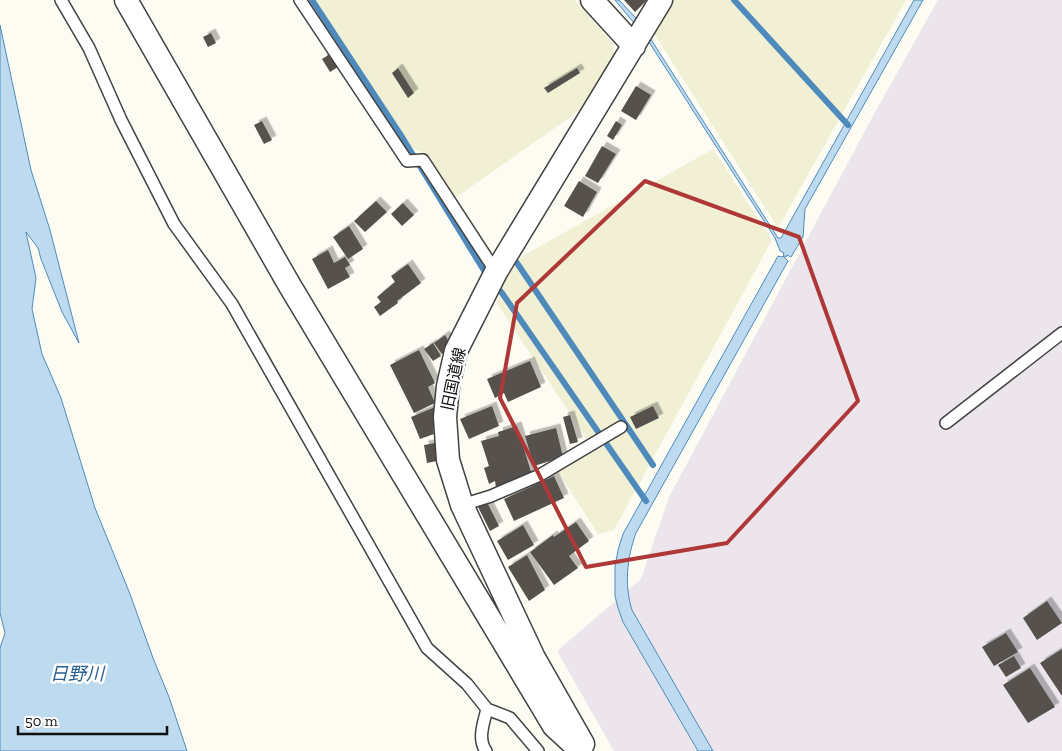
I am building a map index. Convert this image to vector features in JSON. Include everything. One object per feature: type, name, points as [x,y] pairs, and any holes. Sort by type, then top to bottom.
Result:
[{"type":"street","points":[[126,0],[290,286],[554,726],[581,751]]},
{"type":"street","points":[[592,0],[634,46]]},
{"type":"street","name":"旧国道線","points":[[587,751],[534,658],[462,505],[448,460],[445,417],[448,386],[456,350],[496,272],[661,0]]},
{"type":"lane","points":[[61,0],[88,48],[121,120],[174,224],[232,304],[427,648],[466,684],[487,709],[510,718],[538,751]]},
{"type":"lane","points":[[300,0],[407,161],[423,160],[496,272]]},
{"type":"lane","points":[[946,423],[1062,333]]},
{"type":"lane","points":[[462,505],[491,496],[540,475],[620,427]]},
{"type":"lane","points":[[486,751],[482,746],[482,730],[487,709]]},
{"type":"highlighted area","points":[[645,181],[799,237],[858,401],[727,543],[586,567],[500,398],[517,303]]},
{"type":"shaded area","points":[[938,0],[1062,0],[1062,751],[614,751],[557,651],[641,579],[669,497],[874,114]]},
{"type":"green space","points":[[311,0],[575,0],[614,45],[612,47],[615,55],[594,98],[572,116],[455,198],[429,156],[404,144]]},
{"type":"green space","points":[[668,0],[906,0],[778,228],[651,29]]},
{"type":"green space","points":[[713,149],[772,240],[614,530],[598,534],[557,470],[631,426],[626,418],[588,441],[496,302],[504,290],[502,286],[519,258]]},
{"type":"water","points":[[615,0],[619,0],[635,17],[652,41],[778,238],[781,238],[914,0],[923,0],[805,209],[803,237],[791,257],[787,255],[786,257],[780,251],[775,238],[647,39]]},
{"type":"water","name":"日野川","points":[[0,25],[31,170],[50,230],[79,343],[62,312],[38,248],[26,232],[36,278],[32,309],[42,354],[61,398],[95,508],[169,697],[187,751],[0,751],[0,648],[5,633],[0,613]]},
{"type":"water","points":[[778,256],[783,256],[788,261],[636,533],[630,552],[627,581],[632,610],[713,751],[698,751],[623,622],[615,596],[615,567],[623,534]]},
{"type":"building","points":[[624,0],[647,0],[635,12]]},
{"type":"building","points":[[211,33],[216,43],[208,47],[203,37]]},
{"type":"building","points":[[330,54],[338,67],[330,72],[322,59]]},
{"type":"building","points":[[398,68],[414,93],[408,98],[392,73]]},
{"type":"building","points":[[577,68],[580,73],[548,93],[544,88]]},
{"type":"building","points":[[636,86],[651,95],[636,120],[621,111]]},
{"type":"building","points":[[262,121],[272,140],[264,144],[254,125]]},
{"type":"building","points":[[616,121],[622,125],[613,140],[607,136]]},
{"type":"building","points":[[602,146],[616,154],[598,183],[585,176]]},
{"type":"building","points":[[579,181],[597,192],[583,217],[564,206]]},
{"type":"building","points":[[376,201],[387,212],[365,232],[354,221]]},
{"type":"building","points":[[403,203],[414,215],[402,226],[391,214]]},
{"type":"building","points":[[349,226],[363,249],[348,259],[333,237]]},
{"type":"building","points":[[328,250],[334,263],[345,257],[350,265],[345,268],[350,277],[328,289],[312,259]]},
{"type":"building","points":[[408,264],[421,283],[380,316],[374,307],[381,302],[377,297],[395,282],[391,276]]},
{"type":"building","points":[[445,335],[448,340],[446,351],[442,354],[434,343]]},
{"type":"building","points":[[433,343],[441,356],[433,361],[424,349]]},
{"type":"building","points":[[419,350],[435,383],[428,387],[435,403],[414,413],[390,365]]},
{"type":"building","points":[[530,361],[541,387],[508,402],[504,393],[495,398],[487,379]]},
{"type":"building","points":[[492,406],[499,426],[469,439],[460,419]]},
{"type":"building","points":[[653,406],[659,418],[636,429],[630,417]]},
{"type":"building","points":[[435,407],[436,428],[433,429],[434,434],[420,439],[411,417]]},
{"type":"building","points":[[570,415],[578,442],[570,444],[563,417]]},
{"type":"building","points":[[517,426],[532,475],[496,488],[495,481],[489,484],[484,468],[489,466],[481,441],[499,436],[498,432]]},
{"type":"building","points":[[556,428],[563,457],[534,466],[525,436]]},
{"type":"building","points":[[435,443],[437,461],[427,463],[424,445]]},
{"type":"building","points":[[554,476],[564,498],[514,521],[504,499]]},
{"type":"building","points":[[487,502],[499,526],[490,531],[478,507]]},
{"type":"building","points":[[576,522],[589,541],[569,556],[578,568],[554,585],[530,552],[553,535],[554,537]]},
{"type":"building","points":[[523,525],[534,545],[508,560],[497,541]]},
{"type":"building","points":[[527,555],[545,590],[529,601],[508,567]]},
{"type":"building","points":[[1047,601],[1062,623],[1037,640],[1023,618]]},
{"type":"building","points":[[1006,633],[1018,652],[994,666],[982,647]]},
{"type":"building","points":[[1062,649],[1062,696],[1040,663]]},
{"type":"building","points":[[1014,656],[1021,668],[1006,677],[998,665]]},
{"type":"building","points":[[1030,668],[1055,707],[1028,723],[1003,685]]},
{"type":"waterway","points":[[312,0],[402,137],[488,277]]},
{"type":"waterway","points":[[734,0],[848,125]]},
{"type":"waterway","points":[[517,263],[653,465]]},
{"type":"waterway","points":[[495,285],[646,501]]}]
